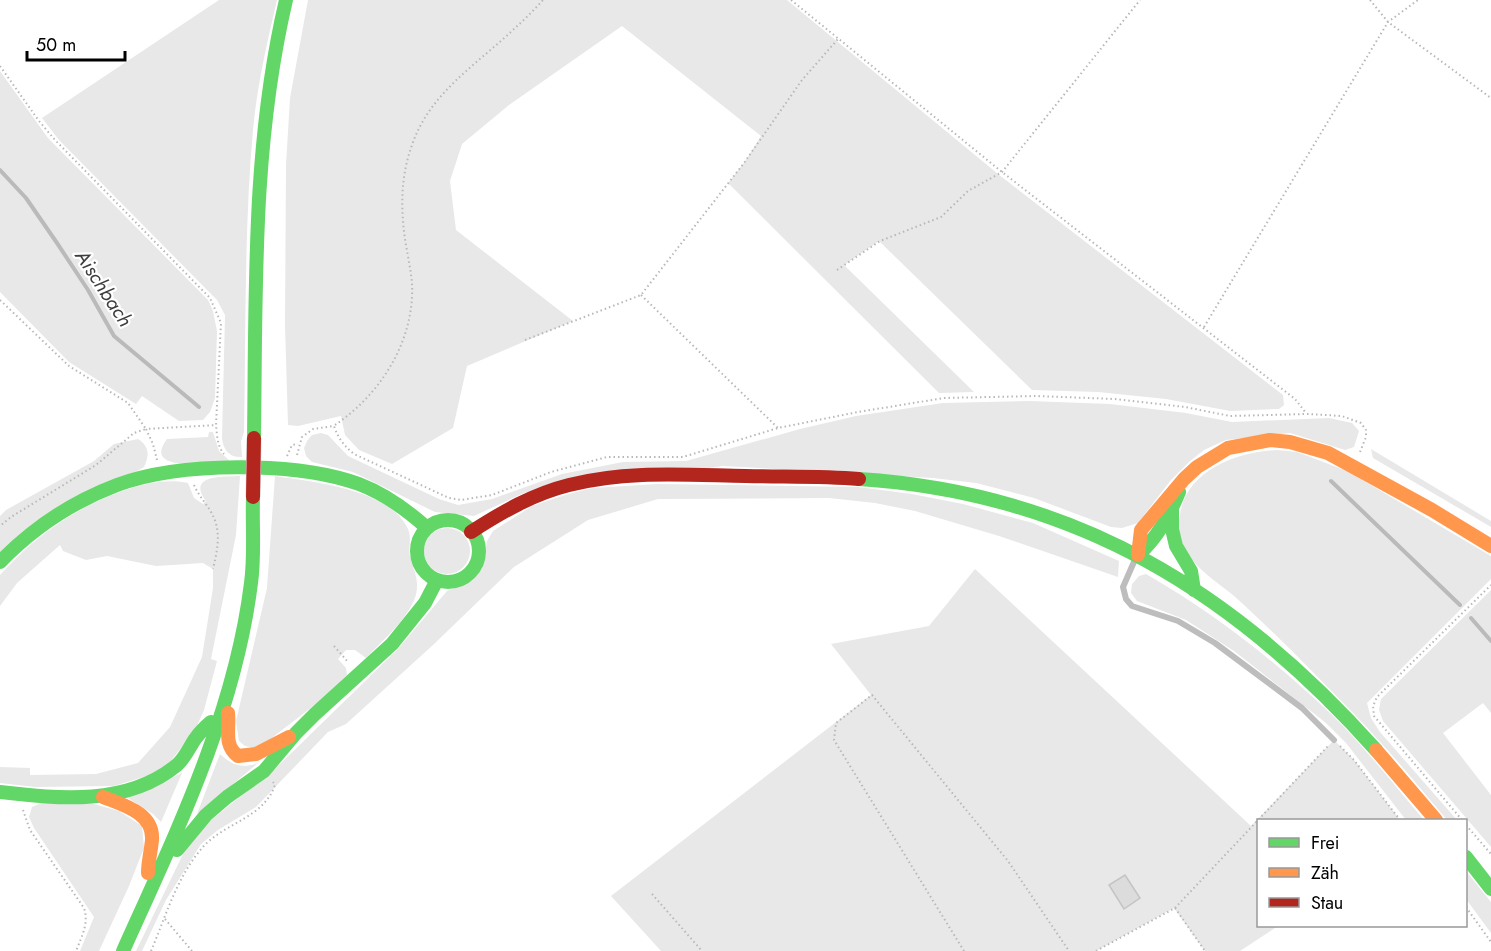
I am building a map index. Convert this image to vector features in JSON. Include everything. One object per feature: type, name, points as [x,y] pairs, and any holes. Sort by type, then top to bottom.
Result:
[{"type":"main road","points":[[123,951],[204,767],[226,702],[243,634],[254,556],[252,536],[258,195],[268,88],[286,0]]},
{"type":"main road","points":[[1138,555],[1141,530],[1184,479],[1210,457],[1228,448],[1263,440],[1310,446],[1351,465],[1491,546]]},
{"type":"main road","points":[[0,562],[31,532],[79,501],[118,484],[160,474],[219,469],[295,470],[322,473],[368,487],[403,507],[428,528]]},
{"type":"main road","points":[[471,532],[532,497],[574,483],[607,477],[649,474],[858,479],[962,491],[1032,511],[1093,534],[1138,555],[1194,590],[1261,641],[1327,700],[1382,756],[1435,819]]},
{"type":"main road","points":[[1138,555],[1155,540],[1172,510],[1184,479]]},
{"type":"main road","points":[[1172,510],[1172,529],[1176,546],[1191,571],[1194,590]]},
{"type":"main road","points":[[450,520],[458,522],[471,532],[478,546],[478,554],[473,569],[461,579],[437,580],[421,567],[417,553],[419,539],[428,528],[450,520]]},
{"type":"main road","points":[[112,951],[178,807],[211,722],[229,654],[246,553],[252,536]]},
{"type":"main road","points":[[164,860],[176,852],[204,817],[275,760],[297,733],[360,675],[416,617],[437,580]]},
{"type":"main road","points":[[226,702],[229,745],[232,752],[238,756],[254,755],[297,733]]},
{"type":"main road","points":[[0,792],[23,795],[103,797],[136,790],[164,776],[179,764],[197,736],[211,722]]},
{"type":"main road","points":[[103,797],[138,812],[151,826],[153,837],[147,858],[148,873]]},
{"type":"main road","points":[[1467,858],[1491,889]]},
{"type":"lane","points":[[1138,555],[1123,587],[1126,599],[1132,606],[1178,621],[1215,644],[1302,708],[1334,740]]},
{"type":"path","points":[[295,470],[298,444],[302,437],[313,429],[334,426],[348,417],[375,391],[394,361],[406,328],[412,284],[402,221],[402,188],[411,148],[420,125],[432,105],[460,74],[514,30],[543,0]]},
{"type":"path","points":[[791,0],[1002,172],[1294,399],[1306,414]]},
{"type":"path","points":[[837,270],[880,241],[941,217],[968,191],[1002,172],[1140,0]]},
{"type":"path","points":[[1370,0],[1388,22],[1491,98]]},
{"type":"path","points":[[1203,327],[1388,22],[1418,0]]},
{"type":"path","points":[[525,340],[641,295],[744,163],[802,80],[838,39]]},
{"type":"path","points":[[0,66],[55,140],[210,298],[220,323],[221,344],[216,425],[147,429],[134,433],[96,465],[10,517],[0,526]]},
{"type":"path","points":[[641,295],[778,428]]},
{"type":"path","points":[[0,300],[69,366],[128,403],[147,429],[160,474]]},
{"type":"path","points":[[334,426],[345,447],[354,454],[432,491],[461,500],[492,495],[551,472],[607,457],[683,457],[778,428],[944,398],[1036,396],[1115,399],[1185,407],[1230,416],[1306,414],[1342,416],[1361,423],[1366,430],[1360,453],[1351,465]]},
{"type":"path","points":[[203,501],[214,518],[218,533],[218,548],[213,568]]},
{"type":"path","points":[[1461,819],[1374,716],[1373,706],[1377,697],[1491,585]]},
{"type":"path","points":[[334,646],[360,675]]},
{"type":"path","points":[[964,951],[834,740],[836,723],[872,694],[1008,861],[1069,951]]},
{"type":"path","points":[[1259,819],[1334,740],[1354,760],[1399,819]]},
{"type":"path","points":[[152,951],[178,886],[195,856],[204,845],[260,808],[272,796],[275,785],[264,770]]},
{"type":"path","points":[[23,795],[24,812],[30,830],[84,908],[87,916],[76,951]]},
{"type":"path","points":[[1096,951],[1175,908],[1257,821]]},
{"type":"path","points":[[1467,826],[1491,854]]},
{"type":"path","points":[[652,894],[702,951]]},
{"type":"path","points":[[1175,908],[1205,951]]},
{"type":"path","points":[[1467,908],[1491,942]]},
{"type":"path","points":[[165,918],[192,951]]},
{"type":"shaded area","points":[[219,0],[277,0],[257,97],[250,168],[242,457],[231,455],[226,450],[222,438],[225,315],[217,300],[59,140],[42,118]]},
{"type":"shaded area","points":[[308,0],[787,0],[998,174],[1283,395],[1284,405],[1279,409],[1230,411],[1166,399],[1098,392],[1032,390],[879,241],[844,265],[974,392],[939,393],[728,183],[761,136],[622,26],[509,105],[462,144],[450,181],[456,230],[573,321],[467,366],[453,428],[392,464],[359,450],[345,435],[341,416],[298,426],[288,425],[285,325],[286,165],[290,98]]},
{"type":"shaded area","points":[[0,71],[48,138],[208,300],[217,331],[215,398],[210,412],[203,420],[179,421],[142,396],[136,404],[69,362],[0,292]]},
{"type":"shaded area","points":[[1029,401],[1110,404],[1186,413],[1232,422],[1329,418],[1352,423],[1359,431],[1354,447],[1345,450],[1290,433],[1226,440],[1204,450],[1189,462],[1171,480],[1138,523],[1122,528],[1111,527],[1034,498],[976,483],[933,478],[723,466],[526,492],[474,516],[435,512],[353,472],[312,462],[306,456],[304,448],[312,435],[321,433],[328,435],[348,456],[439,499],[458,505],[492,499],[562,474],[623,462],[686,461],[856,416],[943,403]]},
{"type":"shaded area","points":[[209,432],[213,432],[219,451],[231,462],[183,464],[163,458],[161,450],[167,439],[208,437]]},
{"type":"shaded area","points":[[138,439],[147,451],[144,467],[0,552],[0,516],[6,510],[94,461],[114,444]]},
{"type":"shaded area","points":[[1371,449],[1491,521],[1491,527],[1373,458]]},
{"type":"shaded area","points":[[1277,450],[1297,452],[1347,471],[1491,556],[1491,579],[1367,703],[1371,718],[1380,732],[1456,819],[1446,819],[1354,714],[1235,596],[1206,574],[1189,556],[1183,545],[1178,533],[1180,515],[1184,499],[1192,486],[1216,466],[1262,452]]},
{"type":"shaded area","points":[[240,476],[236,535],[211,659],[217,661],[204,710],[195,730],[163,771],[114,786],[35,787],[0,783],[0,767],[30,768],[30,775],[96,774],[138,763],[170,727],[202,657],[213,588],[213,569],[203,563],[156,566],[107,556],[86,560],[63,551],[60,545],[17,583],[0,606],[0,575],[40,537],[68,517],[101,500],[137,487],[172,481],[188,483],[194,498],[203,504],[206,501],[201,492],[204,481],[217,477]]},
{"type":"shaded area","points":[[275,476],[349,490],[368,496],[399,515],[409,532],[411,560],[417,579],[417,588],[411,607],[405,616],[366,658],[355,650],[346,650],[338,659],[346,668],[347,675],[317,703],[264,744],[254,748],[245,746],[239,741],[236,721],[267,588]]},
{"type":"shaded area","points":[[657,484],[858,487],[963,504],[1033,523],[1119,561],[1118,577],[999,536],[915,511],[875,503],[829,498],[658,499],[588,520],[514,567],[346,724],[328,732],[256,807],[218,830],[201,844],[166,900],[142,951],[136,951],[184,852],[205,825],[276,768],[397,650],[447,591],[472,580],[482,569],[487,541],[493,531],[532,506],[565,495],[592,488]]},
{"type":"shaded area","points":[[447,528],[463,535],[470,551],[463,567],[447,574],[431,567],[424,551],[431,535]]},
{"type":"shaded area","points":[[975,569],[1251,826],[1257,820],[1257,927],[1276,927],[1240,951],[1205,951],[1174,908],[1096,951],[661,951],[611,896],[871,695],[831,644],[929,626]]},
{"type":"shaded area","points":[[1146,574],[1195,604],[1266,656],[1331,714],[1423,819],[1405,819],[1346,743],[1326,723],[1234,651],[1186,620],[1137,601],[1131,593],[1132,584],[1139,576]]},
{"type":"shaded area","points":[[1491,590],[1491,713],[1483,703],[1443,733],[1491,795],[1491,847],[1383,721],[1379,710],[1381,699]]},
{"type":"shaded area","points":[[1334,740],[1354,760],[1399,819],[1258,819]]},
{"type":"shaded area","points":[[220,754],[237,765],[247,766],[258,763],[197,814]]},
{"type":"shaded area","points":[[182,773],[161,822],[128,798]]},
{"type":"shaded area","points":[[41,803],[94,804],[119,811],[142,826],[144,848],[99,951],[80,951],[94,917],[34,828],[29,817],[32,807]]},
{"type":"shaded area","points":[[1467,872],[1491,902],[1491,933],[1467,900]]},
{"type":"building","points":[[1125,875],[1140,898],[1124,909],[1109,885]]},
{"type":"waterway","name":"Aischbach","points":[[0,170],[26,198],[57,243],[88,290],[114,336],[199,407]]},
{"type":"waterway","points":[[1331,481],[1460,605]]},
{"type":"waterway","points":[[1471,618],[1491,641]]},
{"type":"traffic: fast","points":[[254,438],[256,273],[261,163],[275,54],[286,0]]},
{"type":"traffic: fast","points":[[0,562],[40,527],[84,499],[143,477],[204,469],[271,468],[333,476],[378,492],[403,508],[427,528]]},
{"type":"traffic: fast","points":[[859,479],[937,488],[1011,505],[1080,529],[1145,560],[1207,598],[1266,643],[1322,693],[1376,750]]},
{"type":"traffic: fast","points":[[1138,555],[1162,526],[1179,492]]},
{"type":"traffic: fast","points":[[123,951],[183,817],[201,772],[232,679],[251,583],[253,497]]},
{"type":"traffic: fast","points":[[1172,510],[1172,529],[1176,546],[1191,571],[1194,590]]},
{"type":"traffic: fast","points":[[448,520],[470,529],[479,551],[470,573],[448,582],[426,573],[417,551],[426,529],[448,520]]},
{"type":"traffic: fast","points":[[177,850],[206,815],[264,771],[315,714],[392,644],[425,603],[437,580]]},
{"type":"traffic: fast","points":[[0,792],[69,797],[115,793],[137,788],[177,765],[197,736],[211,722]]},
{"type":"traffic: fast","points":[[1467,858],[1491,889]]},
{"type":"traffic: slow","points":[[1138,555],[1141,530],[1197,467],[1228,448],[1270,440],[1290,442],[1328,453],[1432,510],[1491,546]]},
{"type":"traffic: slow","points":[[228,713],[230,747],[238,756],[256,754],[289,737]]},
{"type":"traffic: slow","points":[[1376,750],[1435,819]]},
{"type":"traffic: slow","points":[[103,797],[136,811],[148,823],[152,840],[148,873]]},
{"type":"traffic: jam","points":[[253,497],[254,438]]},
{"type":"traffic: jam","points":[[471,532],[543,493],[591,480],[635,475],[679,474],[859,479]]}]
